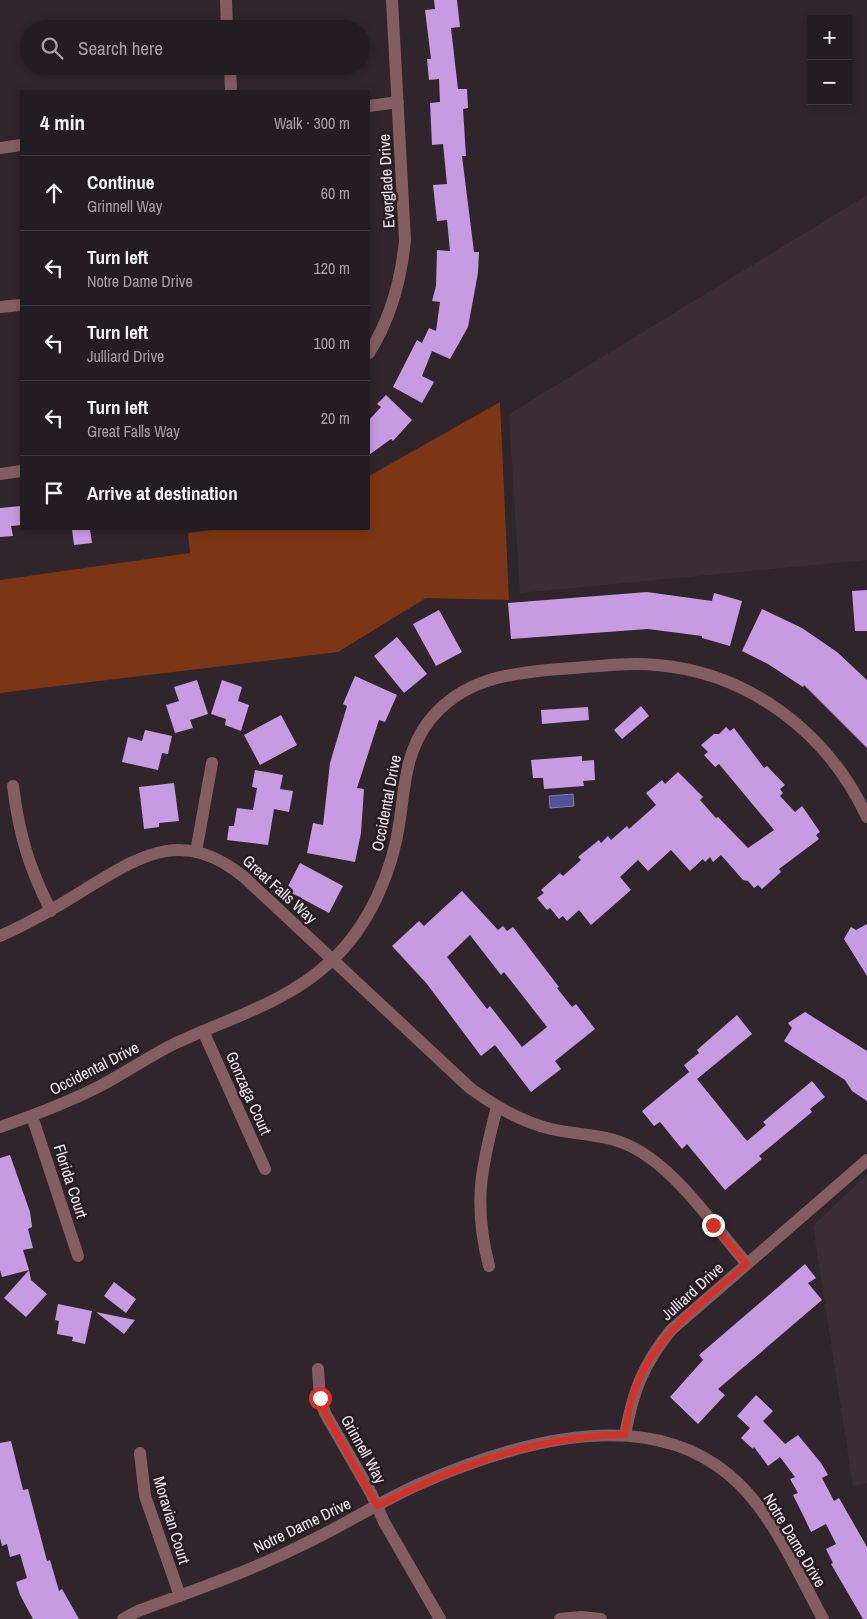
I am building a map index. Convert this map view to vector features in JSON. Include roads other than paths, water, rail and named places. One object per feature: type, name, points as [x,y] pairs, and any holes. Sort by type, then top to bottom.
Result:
[{"type":"street","points":[[226,0],[227,20]]},
{"type":"street","name":"Everglade Drive","points":[[370,351],[388,317],[403,266],[405,221],[392,0]]},
{"type":"street","points":[[230,75],[231,90]]},
{"type":"street","points":[[370,106],[398,102]]},
{"type":"street","points":[[0,148],[20,145]]},
{"type":"street","points":[[0,307],[20,305]]},
{"type":"street","points":[[0,474],[20,471]]},
{"type":"street","name":"Occidental Drive","points":[[0,1127],[32,1116],[101,1086],[203,1031],[273,1002],[313,978],[333,960],[360,926],[374,903],[386,873],[397,836],[403,782],[409,760],[420,735],[440,709],[454,698],[467,689],[497,677],[520,672],[622,664],[654,665],[700,672],[734,684],[776,707],[808,732],[837,765],[867,817]]},
{"type":"street","points":[[196,852],[212,763]]},
{"type":"street","points":[[13,786],[17,823],[24,850],[35,880],[51,911]]},
{"type":"street","name":"Great Falls Way","points":[[0,936],[51,911],[134,860],[160,852],[196,852],[231,866],[470,1088],[497,1107],[537,1125],[580,1135],[607,1138],[627,1144],[650,1156],[666,1170],[747,1264]]},
{"type":"street","name":"Gonzaga Court","points":[[203,1031],[265,1169]]},
{"type":"street","points":[[489,1266],[481,1236],[480,1184],[485,1152],[497,1107]]},
{"type":"street","name":"Florida Court","points":[[32,1116],[78,1256]]},
{"type":"street","name":"Julliard Drive","points":[[625,1435],[637,1384],[655,1350],[671,1330],[867,1160]]},
{"type":"street","name":"Grinnell Way","points":[[318,1369],[320,1398],[325,1413],[440,1619]]},
{"type":"street","name":"Notre Dame Drive","points":[[123,1619],[138,1611],[245,1571],[300,1546],[414,1487],[489,1458],[528,1447],[577,1438],[625,1435],[668,1442],[688,1450],[728,1474],[761,1510],[823,1619]]},
{"type":"street","name":"Moravian Court","points":[[140,1453],[141,1476],[145,1496],[180,1596]]},
{"type":"street","points":[[560,1619],[581,1617],[601,1619]]}]
